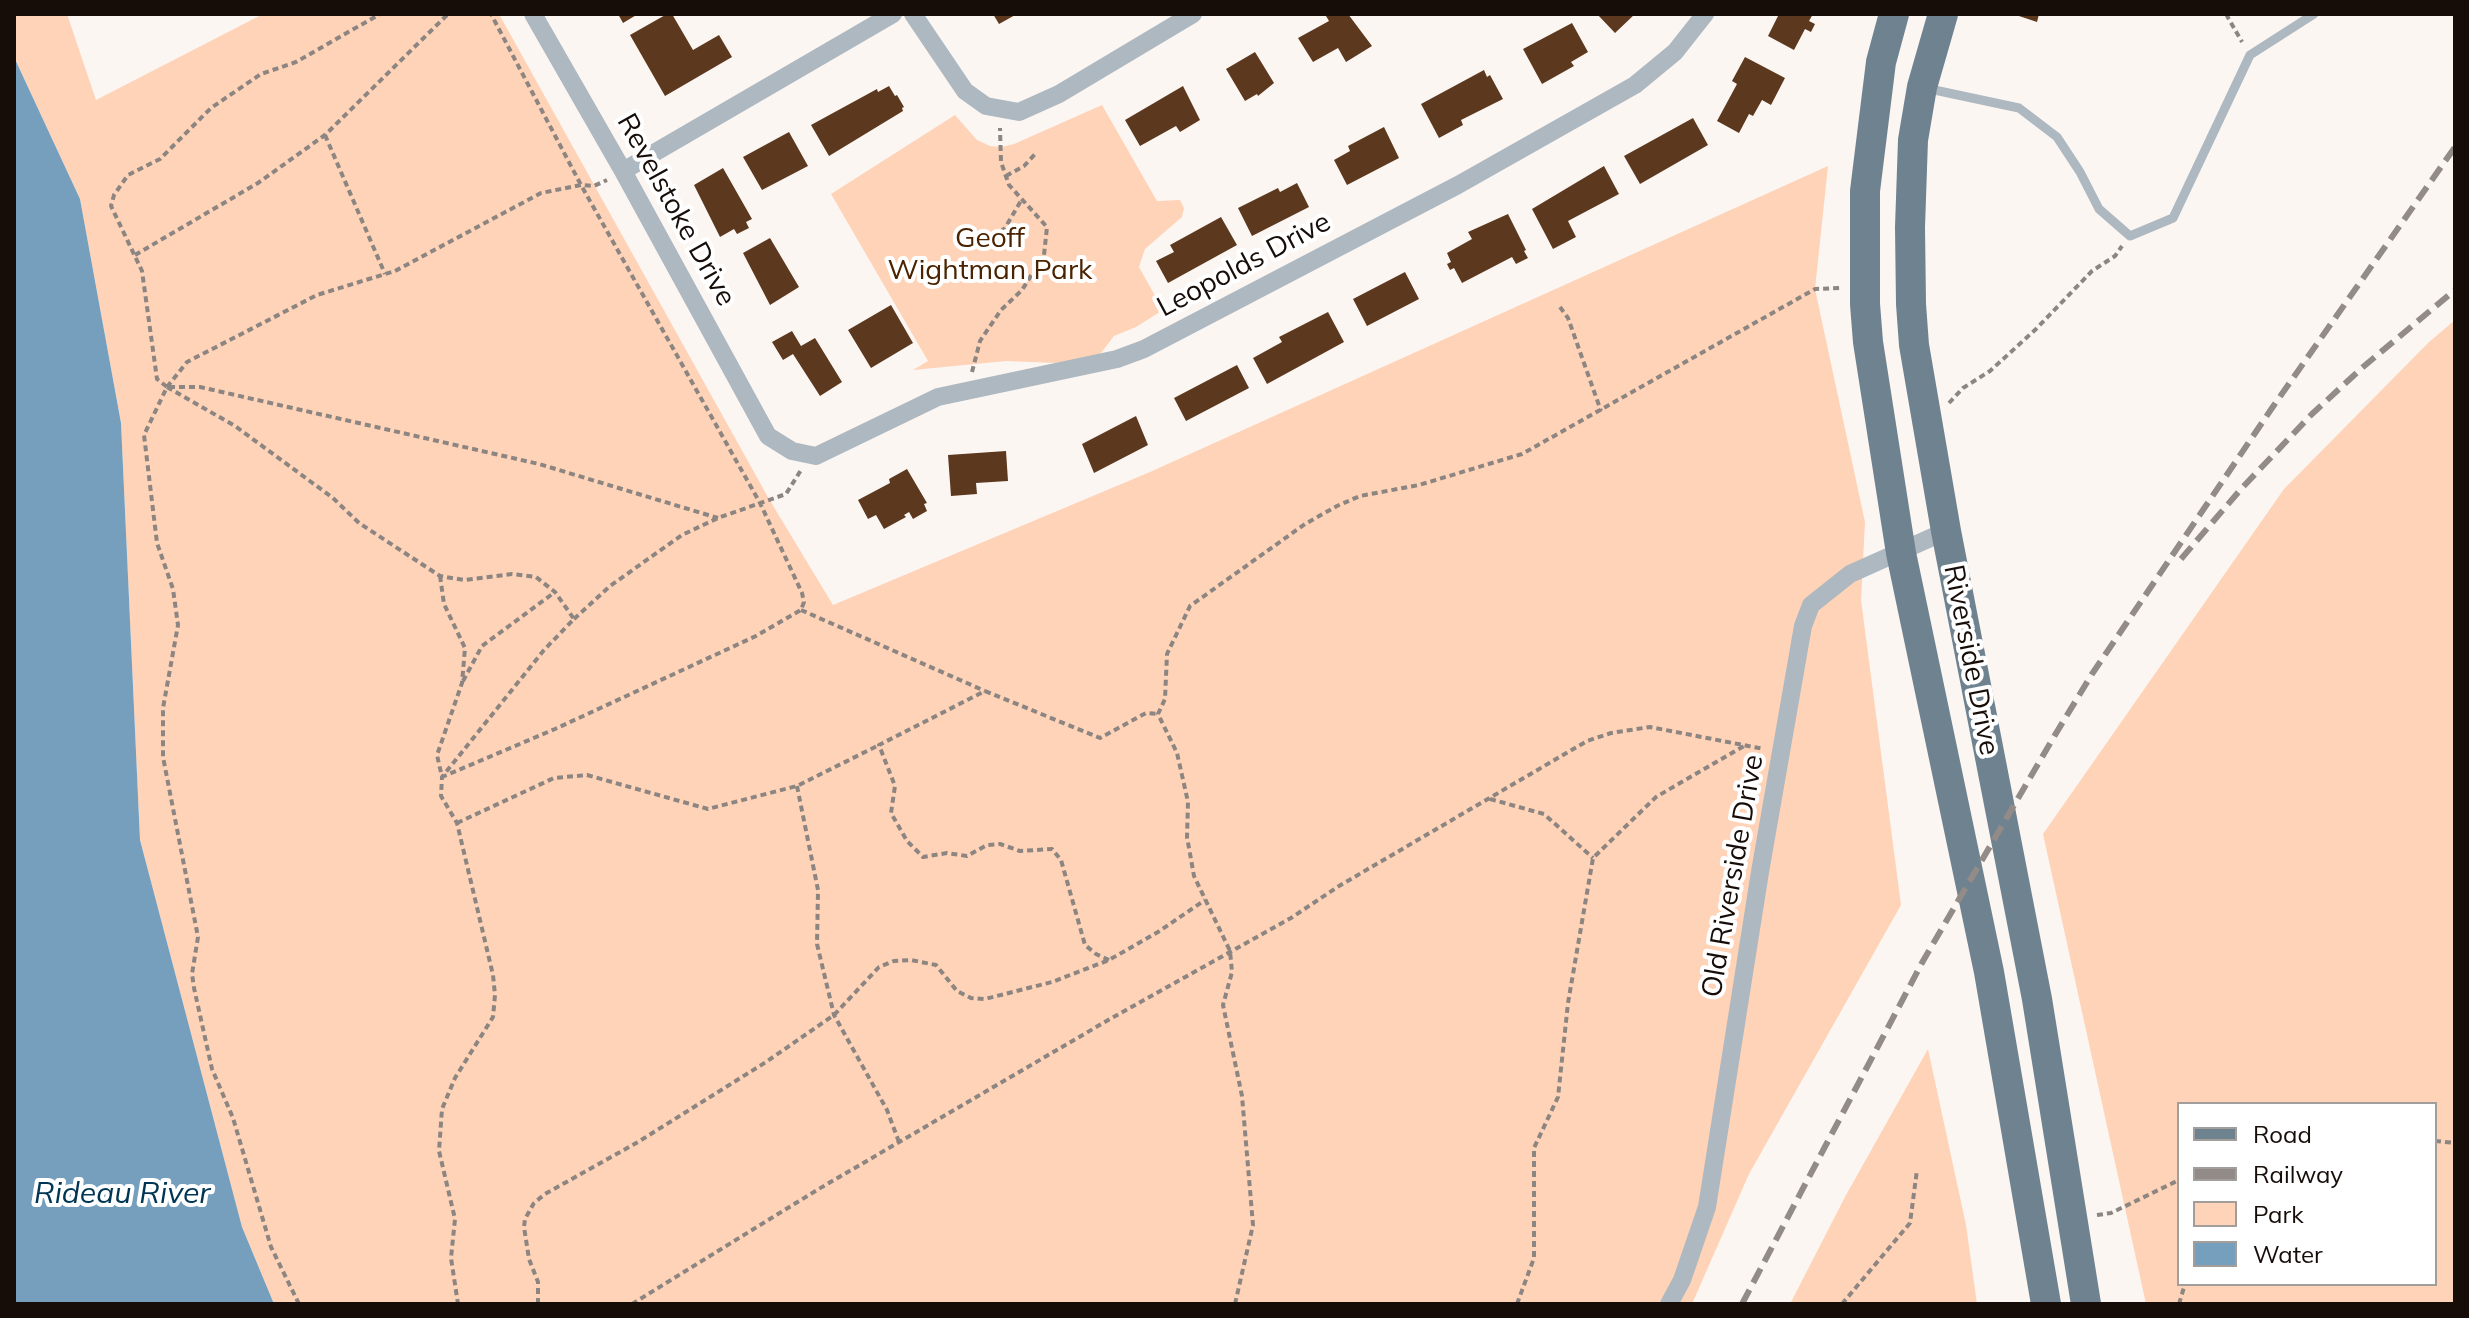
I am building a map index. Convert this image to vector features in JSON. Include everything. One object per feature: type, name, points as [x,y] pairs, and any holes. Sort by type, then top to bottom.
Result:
[{"type":"main road","name":"Riverside Drive","points":[[1894,14],[1881,62],[1865,191],[1865,290],[1872,373],[1901,553],[1989,972],[2046,1304]]},
{"type":"main road","name":"Riverside Drive","points":[[1943,14],[1922,87],[1913,140],[1910,188],[1914,345],[1946,531],[2037,999],[2086,1304]]},
{"type":"street","name":"Revelstoke Drive","points":[[533,14],[767,434],[792,451],[809,456]]},
{"type":"street","points":[[623,171],[893,14]]},
{"type":"street","points":[[913,14],[965,91],[986,106],[1019,112],[1059,94],[1193,14]]},
{"type":"street","name":"Leopolds Drive","points":[[809,456],[825,454],[924,402],[1117,359],[1144,349],[1458,185],[1635,85],[1675,52],[1705,14]]},
{"type":"street","name":"Old Riverside Drive","points":[[1669,1304],[1682,1280],[1707,1207],[1803,626],[1811,605],[1850,574],[1946,531]]},
{"type":"lane","points":[[1922,87],[2019,108],[2057,137],[2099,209],[2130,236],[2173,218],[2250,55],[2314,14]]},
{"type":"path","points":[[380,14],[296,62],[261,74],[211,108],[160,159],[128,175],[114,195],[111,206],[142,271],[157,379],[235,426],[333,498],[359,523],[440,576],[464,580],[512,574],[536,577],[555,592],[574,619]]},
{"type":"path","points":[[135,255],[258,183],[325,135],[448,14]]},
{"type":"path","points":[[491,14],[581,185],[760,503],[802,593],[801,610]]},
{"type":"path","points":[[2226,14],[2250,55]]},
{"type":"path","points":[[969,390],[973,361],[980,341],[1001,310],[1022,290],[1044,255],[1047,227],[1009,185],[1006,176],[1000,151],[1002,110]]},
{"type":"path","points":[[325,135],[385,274]]},
{"type":"path","points":[[1006,176],[1024,166],[1037,152]]},
{"type":"path","points":[[299,1304],[271,1247],[233,1118],[212,1069],[194,988],[192,974],[198,937],[163,757],[163,708],[178,625],[173,589],[157,543],[144,435],[167,387],[187,362],[317,295],[385,274],[541,193],[581,185],[594,186],[623,171]]},
{"type":"path","points":[[993,238],[1005,228],[1023,199]]},
{"type":"path","points":[[1944,408],[1963,388],[1990,371],[2036,329],[2092,271],[2115,256],[2130,236]]},
{"type":"path","points":[[1235,1304],[1253,1225],[1242,1096],[1223,1005],[1232,972],[1230,951],[1190,863],[1188,802],[1177,753],[1158,714],[1165,694],[1167,654],[1190,606],[1294,532],[1337,506],[1360,496],[1419,485],[1522,454],[1815,289],[1840,288]]},
{"type":"path","points":[[1560,307],[1568,318],[1601,411]]},
{"type":"path","points":[[167,387],[200,387],[539,464],[718,518]]},
{"type":"path","points":[[442,777],[544,650],[610,586],[682,535],[790,490],[809,456]]},
{"type":"path","points":[[440,576],[444,604],[465,648],[462,683]]},
{"type":"path","points":[[458,1304],[451,1258],[455,1219],[439,1151],[442,1109],[455,1078],[493,1017],[495,995],[457,823],[441,796],[442,777],[437,755],[462,683],[482,646],[555,592]]},
{"type":"path","points":[[442,777],[727,650],[801,610],[1100,738],[1146,713],[1158,714]]},
{"type":"path","points":[[457,823],[554,778],[587,775],[708,809],[797,786],[985,691]]},
{"type":"path","points":[[632,1304],[899,1142],[1291,918],[1339,886],[1587,741],[1611,733],[1650,727],[1782,752]]},
{"type":"path","points":[[879,745],[895,786],[891,813],[907,841],[923,857],[947,853],[967,856],[987,845],[1000,844],[1020,851],[1052,849],[1061,860],[1085,945],[1109,960]]},
{"type":"path","points":[[1517,1304],[1534,1258],[1534,1148],[1558,1097],[1568,1003],[1593,858],[1656,797],[1746,745]]},
{"type":"path","points":[[797,786],[818,890],[817,944],[834,1015],[887,1110],[899,1142]]},
{"type":"path","points":[[1489,799],[1544,814],[1593,858]]},
{"type":"path","points":[[538,1304],[538,1282],[529,1259],[524,1227],[534,1203],[682,1116],[834,1015],[879,967],[894,961],[911,960],[936,965],[957,991],[971,998],[985,999],[1052,982],[1109,960],[1205,900]]},
{"type":"path","points":[[1842,1304],[1910,1223],[1917,1170]]},
{"type":"path","points":[[2072,1220],[2111,1213],[2177,1181]]},
{"type":"green space","points":[[14,14],[67,14],[96,100],[263,14],[499,14],[769,499],[833,605],[1150,472],[1828,166],[1815,289],[1865,522],[1861,600],[1901,905],[1749,1174],[1692,1304],[274,1304],[242,1227],[140,840],[121,423],[80,199],[14,57]]},
{"type":"green space","name":"Geoff Wightman Park","points":[[1102,105],[1157,201],[1180,200],[1184,208],[1182,217],[1145,249],[1139,267],[1163,310],[1114,336],[1101,353],[1093,357],[1056,363],[1006,361],[913,370],[928,361],[831,194],[955,115],[977,140],[1001,147]]},
{"type":"green space","points":[[2455,320],[2455,1304],[2146,1304],[2043,834],[2284,489],[2429,342]]},
{"type":"green space","points":[[1928,1049],[1966,1225],[1977,1304],[1790,1304],[1846,1195]]},
{"type":"water","name":"Rideau River","points":[[14,57],[80,199],[121,423],[140,840],[242,1227],[274,1304],[14,1304]]},
{"type":"building","points":[[618,14],[638,14],[623,23]]},
{"type":"building","points":[[672,14],[693,50],[719,35],[732,57],[665,96],[630,35]]},
{"type":"building","points":[[993,14],[1017,14],[999,24]]},
{"type":"building","points":[[1328,14],[1348,14],[1372,46],[1346,62],[1338,48],[1313,62],[1298,38],[1329,21]]},
{"type":"building","points":[[1597,14],[1635,14],[1615,33]]},
{"type":"building","points":[[1779,14],[1813,14],[1809,21],[1815,24],[1811,32],[1805,29],[1794,50],[1768,36]]},
{"type":"building","points":[[2013,14],[2039,14],[2037,22]]},
{"type":"building","points":[[1572,23],[1588,52],[1571,62],[1574,66],[1542,84],[1523,49]]},
{"type":"building","points":[[1255,52],[1274,83],[1258,96],[1245,101],[1226,69]]},
{"type":"building","points":[[1745,57],[1785,78],[1771,105],[1762,100],[1753,116],[1749,114],[1739,133],[1717,121],[1737,84],[1732,81]]},
{"type":"building","points":[[1484,70],[1503,99],[1461,120],[1463,125],[1439,138],[1421,104]]},
{"type":"building","points":[[889,86],[904,107],[903,111],[829,156],[811,125],[877,89],[878,92]]},
{"type":"building","points":[[1183,86],[1200,120],[1180,132],[1176,126],[1140,146],[1125,120]]},
{"type":"building","points":[[1693,118],[1708,145],[1640,184],[1624,156]]},
{"type":"building","points":[[1384,127],[1399,158],[1347,185],[1334,160],[1350,151],[1348,146]]},
{"type":"building","points":[[789,132],[808,166],[762,190],[743,157]]},
{"type":"building","points":[[1604,166],[1619,194],[1568,221],[1576,237],[1553,249],[1532,209]]},
{"type":"building","points":[[723,168],[752,219],[746,222],[749,228],[737,234],[734,229],[720,237],[694,185]]},
{"type":"building","points":[[1297,183],[1309,207],[1252,236],[1238,208],[1278,188],[1280,192]]},
{"type":"building","points":[[1508,214],[1528,258],[1516,264],[1512,257],[1462,283],[1454,268],[1450,270],[1447,264],[1451,262],[1447,253],[1472,239],[1468,232]]},
{"type":"building","points":[[1221,217],[1237,245],[1168,283],[1156,261],[1174,252],[1170,245]]},
{"type":"building","points":[[770,238],[799,287],[770,305],[743,253]]},
{"type":"building","points":[[1405,272],[1419,299],[1367,326],[1353,299]]},
{"type":"building","points":[[891,305],[913,343],[871,368],[848,330]]},
{"type":"building","points":[[1328,312],[1344,342],[1267,384],[1253,358],[1282,342],[1279,337]]},
{"type":"building","points":[[792,331],[801,346],[815,338],[842,382],[820,396],[793,354],[783,360],[772,342]]},
{"type":"building","points":[[1237,365],[1249,388],[1186,421],[1174,398]]},
{"type":"building","points":[[1136,416],[1148,445],[1094,473],[1082,444]]},
{"type":"building","points":[[1006,451],[1008,481],[976,483],[977,494],[951,496],[948,455]]},
{"type":"building","points":[[907,469],[927,503],[924,504],[927,511],[913,519],[909,512],[904,515],[906,517],[884,529],[876,515],[868,519],[858,500],[890,483],[889,479]]},
{"type":"railway","points":[[1742,1304],[1923,961],[2092,674],[2272,408],[2455,147]]},
{"type":"railway","points":[[2181,559],[2241,489],[2312,414],[2455,290]]}]
